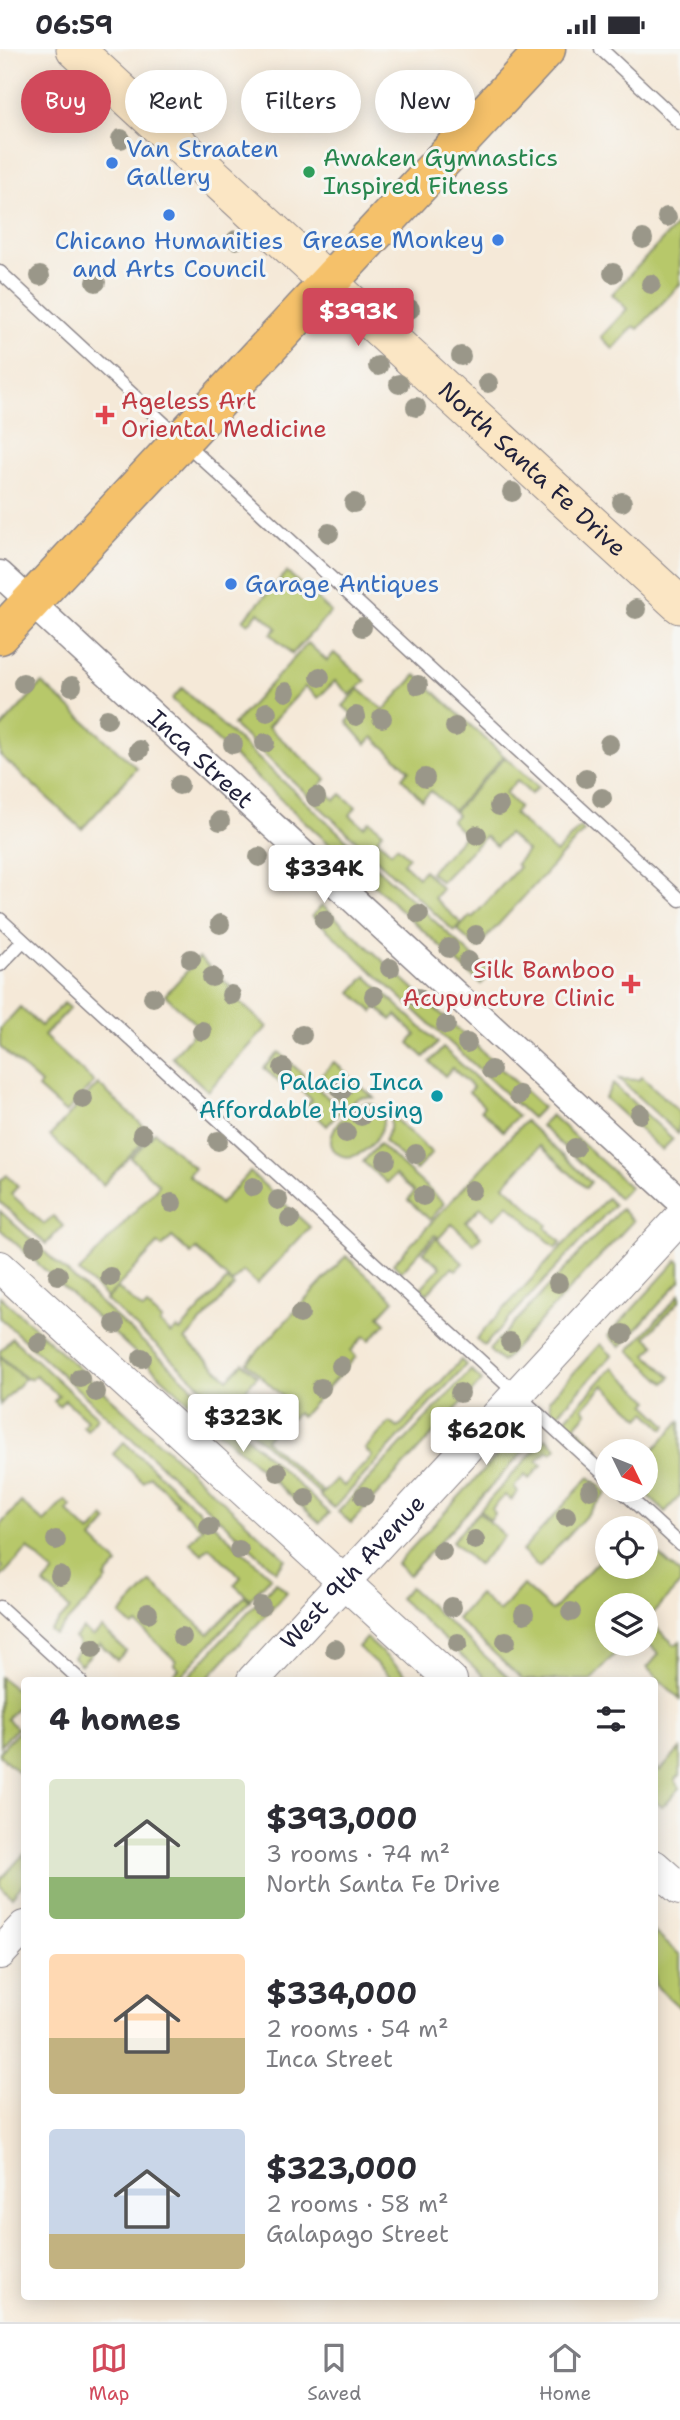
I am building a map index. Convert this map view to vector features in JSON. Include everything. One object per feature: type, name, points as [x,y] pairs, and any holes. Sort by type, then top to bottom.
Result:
[{"type":"main road","name":"North Santa Fe Drive","points":[[75,49],[680,605]]},
{"type":"main road","points":[[0,635],[546,49]]},
{"type":"street","name":"Inca Street","points":[[0,574],[680,1201]]},
{"type":"street","name":"West 9th Avenue","points":[[256,1677],[680,1218]]},
{"type":"street","points":[[0,1267],[448,1677]]},
{"type":"street","points":[[658,1870],[680,1889]]},
{"type":"street","points":[[1,1951],[21,1930]]},
{"type":"lane","points":[[601,49],[680,123]]},
{"type":"lane","points":[[0,272],[680,900]]},
{"type":"lane","points":[[0,919],[595,1466]]},
{"type":"lane","points":[[0,965],[23,941]]},
{"type":"lane","points":[[634,1502],[680,1544]]},
{"type":"lane","points":[[0,1607],[77,1677]]},
{"type":"green space","points":[[680,221],[680,284],[638,329],[634,326],[613,349],[601,337],[627,309],[612,294]]},
{"type":"green space","points":[[287,572],[331,612],[292,654],[271,634],[277,628],[259,612],[248,624],[243,620]]},
{"type":"green space","points":[[308,643],[327,661],[334,653],[366,681],[350,695],[335,681],[318,698],[305,687],[268,727],[326,779],[310,797],[233,725]]},
{"type":"green space","points":[[416,675],[504,756],[453,811],[431,791],[422,800],[402,778],[409,770],[373,737],[366,744],[347,722],[353,715],[343,706],[359,689],[384,710]]},
{"type":"green space","points":[[42,683],[137,768],[82,829],[0,755],[0,729]]},
{"type":"green space","points":[[182,688],[491,973],[481,984],[172,699]]},
{"type":"green space","points":[[505,757],[538,787],[531,794],[517,781],[505,793],[519,807],[514,814],[556,853],[580,827],[584,831],[477,948],[457,930],[470,916],[472,918],[519,867],[516,864],[527,851],[508,834],[496,846],[485,836],[441,882],[430,872],[465,835],[451,821],[457,815],[454,812]]},
{"type":"green space","points":[[321,787],[335,800],[341,794],[356,807],[350,815],[364,827],[370,821],[383,832],[377,839],[391,852],[397,846],[409,857],[403,863],[418,877],[424,870],[442,889],[434,898],[461,923],[454,931],[311,799]]},
{"type":"green space","points":[[322,905],[543,1107],[532,1118],[312,916]]},
{"type":"green space","points":[[199,958],[231,987],[228,991],[267,1027],[208,1091],[172,1057],[199,1027],[165,995]]},
{"type":"green space","points":[[366,976],[438,1043],[424,1057],[409,1043],[416,1035],[396,1015],[391,1020],[377,1007],[373,1012],[351,992]]},
{"type":"green space","points":[[64,1003],[70,1008],[44,1036],[94,1082],[66,1113],[38,1088],[41,1084],[0,1047],[0,1029],[20,1007],[41,1026]]},
{"type":"green space","points":[[443,1048],[518,1116],[503,1131],[481,1110],[484,1106],[469,1092],[473,1087],[452,1068],[445,1076],[430,1062]]},
{"type":"green space","points":[[279,1052],[341,1110],[327,1126],[306,1106],[312,1100],[286,1076],[280,1083],[264,1068]]},
{"type":"green space","points":[[334,1062],[374,1098],[361,1097],[345,1106],[317,1080]]},
{"type":"green space","points":[[642,1077],[680,1112],[678,1134],[619,1079],[638,1080]]},
{"type":"green space","points":[[98,1084],[151,1133],[103,1185],[50,1136]]},
{"type":"green space","points":[[613,1084],[673,1139],[662,1150],[605,1098]]},
{"type":"green space","points":[[368,1103],[379,1109],[383,1118],[382,1128],[376,1139],[357,1155],[347,1157],[337,1153],[331,1139],[334,1130],[345,1115]]},
{"type":"green space","points":[[391,1115],[432,1153],[416,1170],[384,1141],[390,1128]]},
{"type":"green space","points":[[551,1115],[630,1187],[619,1198],[541,1126]]},
{"type":"green space","points":[[525,1121],[591,1182],[586,1188],[540,1146],[504,1185],[548,1225],[546,1228],[561,1242],[556,1248],[508,1204],[494,1219],[481,1207],[466,1222],[481,1236],[474,1244],[452,1224],[439,1238],[435,1235],[401,1272],[393,1264]]},
{"type":"green space","points":[[155,1132],[194,1168],[188,1175],[220,1204],[250,1172],[310,1227],[257,1284],[243,1271],[232,1283],[196,1249],[191,1254],[172,1237],[162,1247],[158,1244],[107,1298],[79,1272],[159,1185],[131,1158]]},
{"type":"green space","points":[[379,1144],[444,1203],[430,1220],[408,1200],[414,1192],[395,1175],[387,1183],[363,1162]]},
{"type":"green space","points":[[7,1175],[18,1186],[11,1194],[44,1224],[53,1216],[63,1226],[46,1244],[0,1202],[0,1181]]},
{"type":"green space","points":[[607,1198],[614,1205],[484,1346],[476,1339]]},
{"type":"green space","points":[[621,1209],[633,1221],[502,1362],[489,1350]]},
{"type":"green space","points":[[0,1211],[211,1404],[202,1414],[0,1229]]},
{"type":"green space","points":[[436,1238],[463,1263],[456,1270],[452,1267],[427,1294],[421,1288],[440,1267],[423,1252]]},
{"type":"green space","points":[[346,1256],[394,1300],[379,1316],[386,1323],[370,1340],[364,1336],[351,1351],[356,1357],[301,1417],[297,1413],[291,1419],[286,1415],[272,1429],[266,1424],[287,1401],[247,1363]]},
{"type":"green space","points":[[677,1260],[680,1263],[680,1281],[620,1347],[608,1336]]},
{"type":"green space","points":[[227,1280],[234,1286],[185,1340],[228,1379],[243,1363],[257,1376],[236,1401],[271,1433],[265,1440],[322,1491],[320,1494],[106,1300],[118,1288],[143,1310],[147,1306],[162,1320],[160,1323],[171,1334],[177,1328],[180,1331]]},
{"type":"green space","points":[[680,1294],[680,1300],[646,1337],[655,1345],[647,1355],[671,1377],[665,1383],[629,1350]]},
{"type":"green space","points":[[0,1296],[286,1559],[276,1571],[0,1318]]},
{"type":"green space","points":[[12,1338],[98,1417],[87,1430],[83,1426],[87,1420],[65,1400],[59,1406],[54,1401],[59,1396],[36,1375],[31,1380],[26,1379],[0,1355],[0,1351]]},
{"type":"green space","points":[[600,1344],[612,1355],[555,1417],[549,1400]]},
{"type":"green space","points":[[0,1357],[24,1379],[0,1405]]},
{"type":"green space","points":[[461,1360],[466,1365],[334,1508],[320,1496],[336,1479],[344,1486],[372,1456],[365,1449],[390,1422],[398,1428]]},
{"type":"green space","points":[[613,1367],[650,1401],[646,1405],[667,1425],[664,1429],[646,1412],[640,1418],[604,1385],[583,1408],[587,1413],[575,1426],[595,1445],[595,1451],[563,1421]]},
{"type":"green space","points":[[471,1370],[482,1381],[351,1523],[338,1512]]},
{"type":"green space","points":[[222,1414],[329,1513],[320,1523],[212,1425]]},
{"type":"green space","points":[[680,1421],[680,1496],[665,1512],[655,1502],[658,1502],[658,1445]]},
{"type":"green space","points":[[527,1423],[539,1435],[409,1575],[397,1564]]},
{"type":"green space","points":[[546,1438],[557,1448],[552,1453],[548,1450],[537,1461],[542,1465],[529,1479],[525,1475],[514,1487],[518,1492],[511,1500],[505,1495],[492,1509],[495,1514],[490,1520],[480,1510]]},
{"type":"green space","points":[[124,1442],[271,1577],[250,1599],[234,1585],[241,1577],[209,1547],[202,1554],[189,1542],[202,1528],[175,1504],[177,1502],[150,1476],[143,1482],[113,1454]]},
{"type":"green space","points":[[589,1477],[595,1482],[595,1502],[599,1502],[539,1567],[522,1551]]},
{"type":"green space","points":[[65,1500],[71,1506],[67,1511],[90,1533],[104,1517],[108,1521],[92,1539],[118,1564],[105,1578],[107,1580],[55,1635],[50,1631],[70,1609],[44,1584],[54,1573],[28,1548],[0,1578],[3,1567],[0,1564],[0,1525],[21,1502],[44,1522]]},
{"type":"green space","points":[[479,1512],[505,1536],[478,1565],[452,1541]]},
{"type":"green space","points":[[658,1554],[680,1574],[680,1584],[658,1608],[658,1593],[595,1593],[595,1656],[613,1656],[594,1677],[520,1677],[457,1619],[479,1594],[499,1612],[523,1585],[552,1611],[595,1564],[595,1579],[658,1579]]},
{"type":"green space","points":[[151,1582],[209,1634],[245,1596],[250,1601],[180,1677],[172,1677],[179,1669],[174,1664],[176,1661],[137,1624],[133,1627],[120,1615]]},
{"type":"green space","points":[[276,1582],[287,1592],[209,1677],[188,1677]]},
{"type":"green space","points":[[410,1587],[508,1677],[485,1677],[399,1598]]},
{"type":"green space","points":[[102,1628],[126,1651],[117,1660],[100,1644],[81,1665],[73,1657],[80,1649],[74,1638],[83,1629],[93,1637]]},
{"type":"green space","points":[[658,1629],[675,1645],[680,1641],[680,1699],[647,1668],[659,1654]]},
{"type":"green space","points":[[366,1638],[409,1677],[391,1677],[358,1647]]},
{"type":"green space","points":[[0,1677],[21,1694],[21,1703],[7,1719],[17,1728],[0,1746]]},
{"type":"green space","points":[[18,1732],[21,1735],[21,1775],[0,1755],[0,1751]]},
{"type":"green space","points":[[680,1749],[680,1775],[675,1780],[680,1788],[662,1807],[658,1804],[658,1769],[660,1771]]},
{"type":"green space","points":[[21,1857],[21,1886],[12,1897],[0,1886],[0,1880]]},
{"type":"green space","points":[[658,1936],[680,1955],[680,2008],[658,1988]]},
{"type":"place","name":"Van Straaten Gallery","points":[[112,163]]},
{"type":"place","name":"Awaken Gymnastics Inspired Fitness","points":[[309,172]]},
{"type":"place","name":"Chicano Humanities and Arts Council","points":[[169,215]]},
{"type":"place","name":"Grease Monkey","points":[[498,240]]},
{"type":"place","name":"Ageless Art Oriental Medicine","points":[[105,415]]},
{"type":"place","name":"Garage Antiques","points":[[231,584]]},
{"type":"place","name":"Silk Bamboo Acupuncture Clinic","points":[[631,984]]},
{"type":"place","name":"Palacio Inca Affordable Housing","points":[[437,1096]]}]
